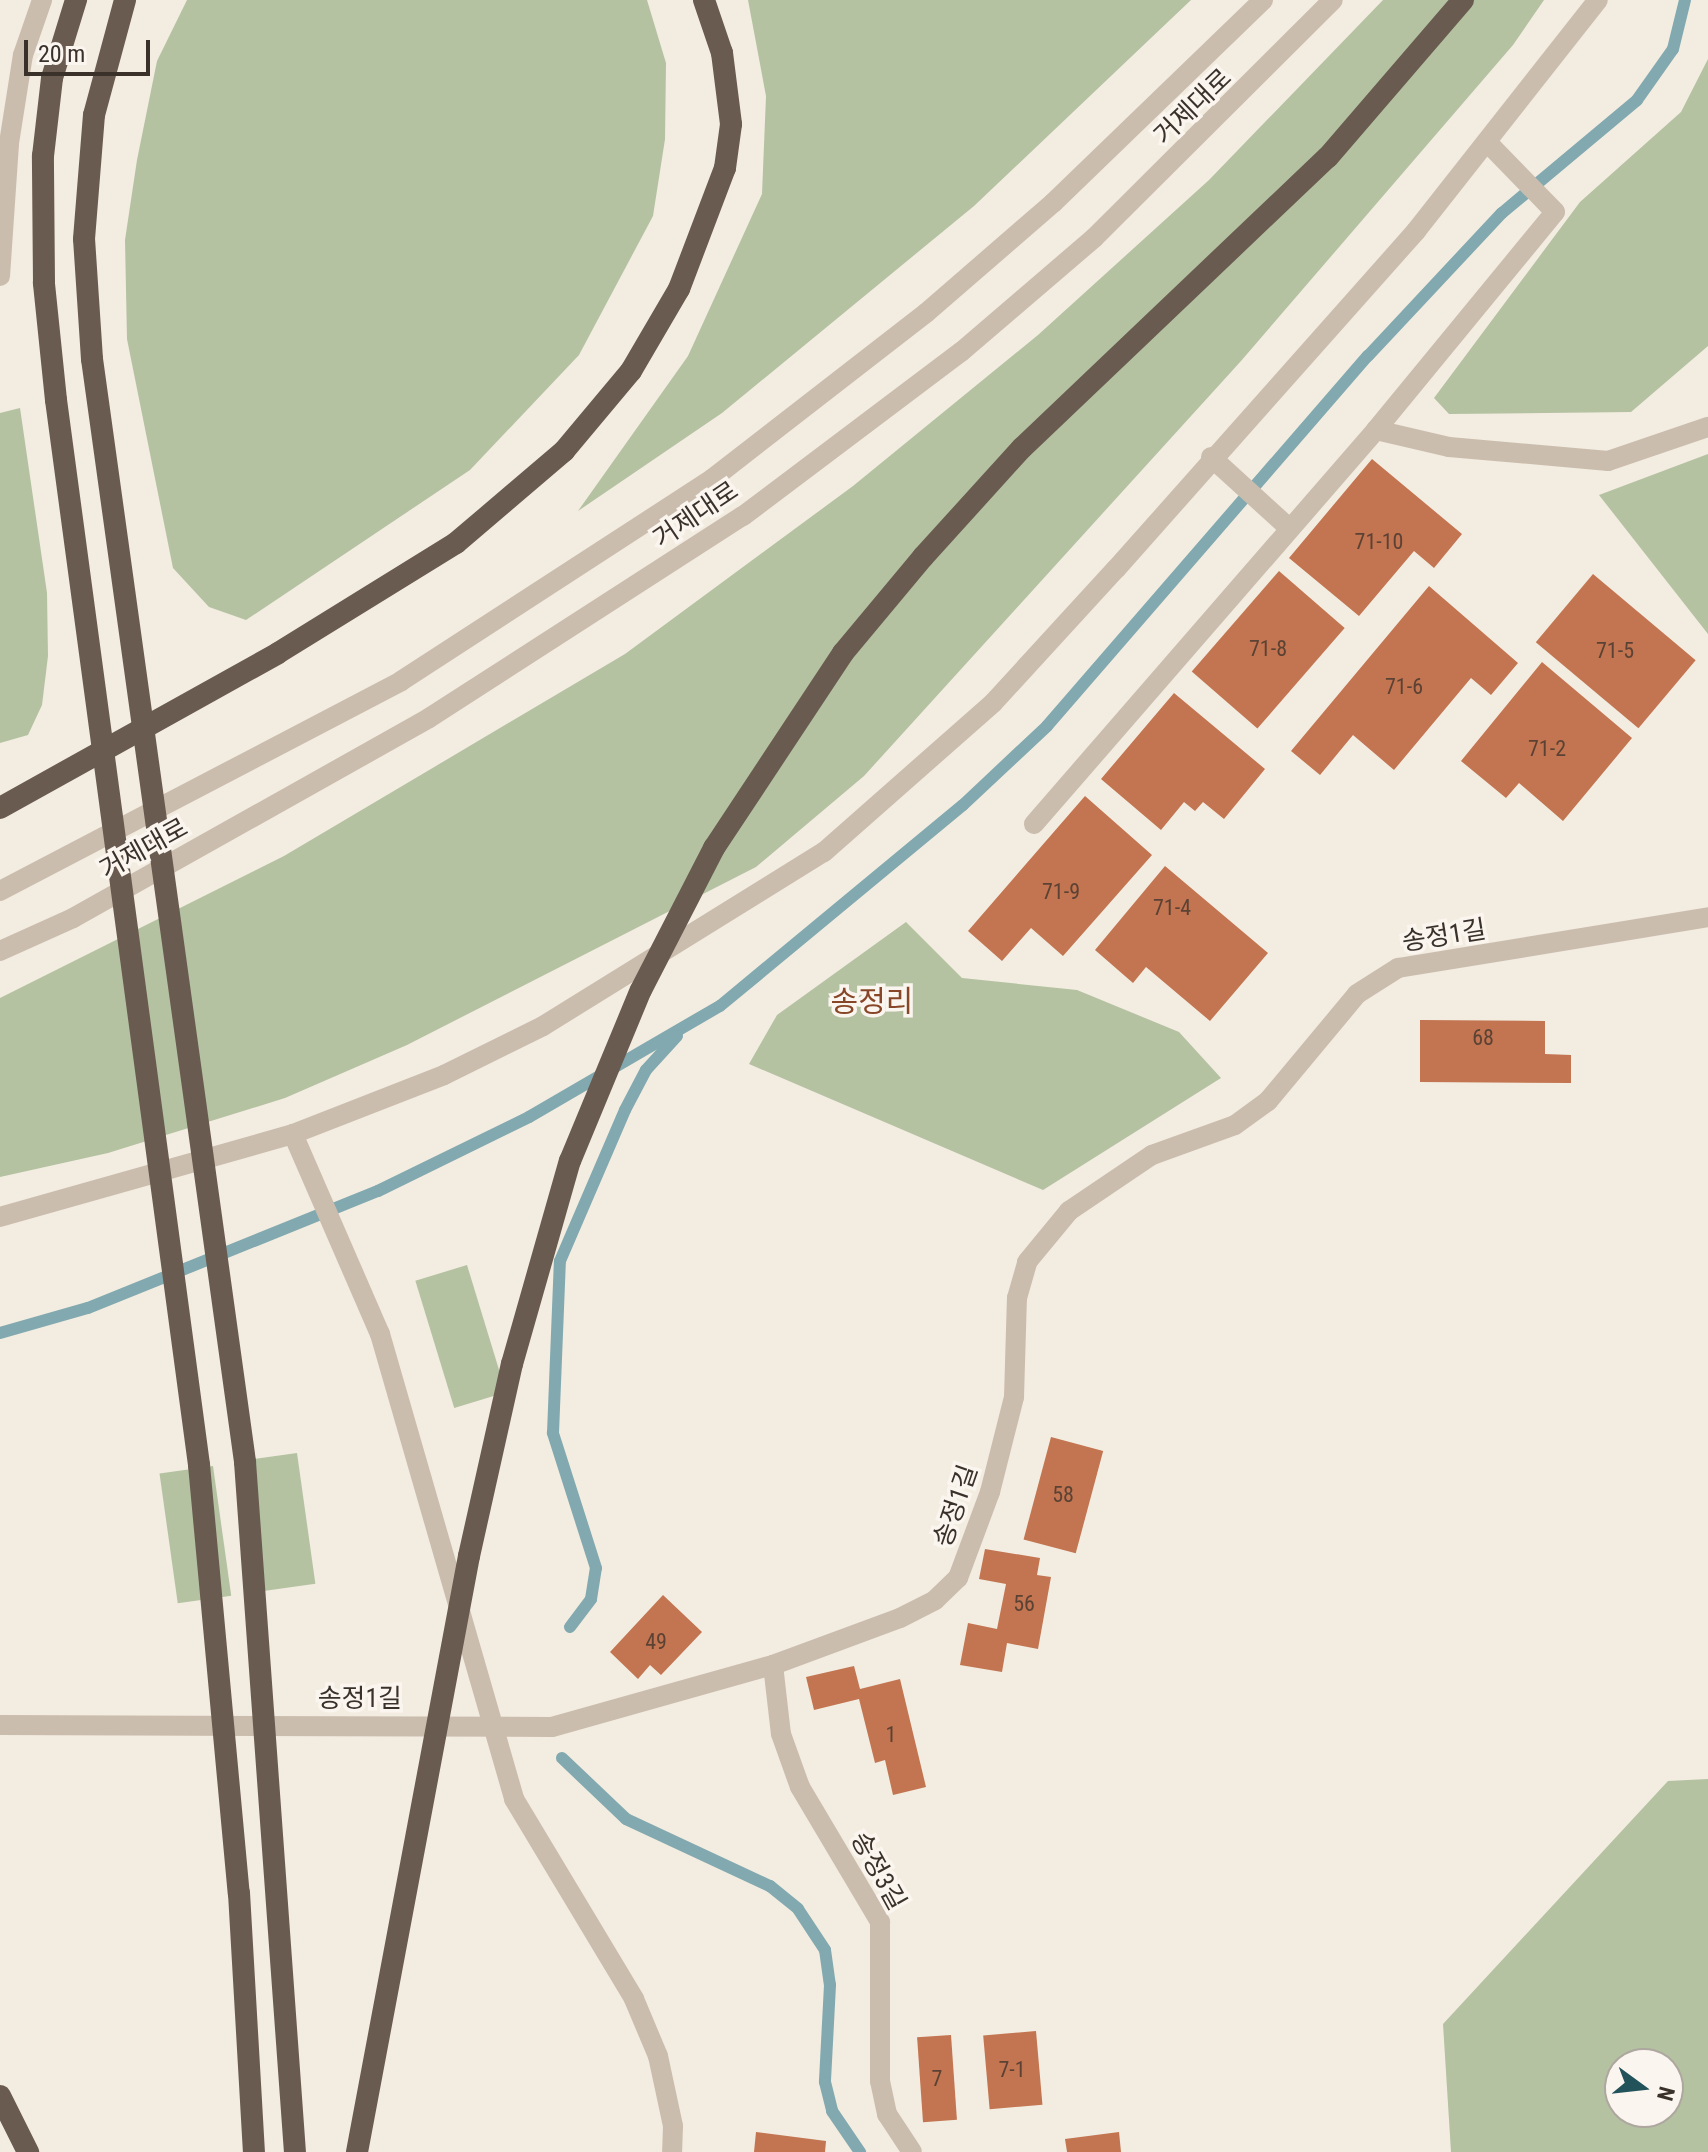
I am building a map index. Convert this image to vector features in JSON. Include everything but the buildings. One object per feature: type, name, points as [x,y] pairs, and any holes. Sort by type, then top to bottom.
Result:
[{"type":"highway","points":[[76,0],[52,78],[43,156],[44,283],[56,400],[199,1465],[239,1893],[254,2152]]},
{"type":"highway","points":[[125,0],[94,115],[84,239],[92,359],[245,1462],[295,2152]]},
{"type":"highway","points":[[0,808],[278,653],[456,543],[564,451],[631,371],[663,316],[718,191],[731,124],[722,53],[704,0]]},
{"type":"highway","points":[[357,2152],[469,1556],[512,1364],[570,1161],[641,990],[714,848],[834,666],[923,557],[1022,448],[1328,157],[1463,0]]},
{"type":"highway","points":[[0,2096],[28,2152]]},
{"type":"street","points":[[0,276],[9,143],[23,55],[42,0]]},
{"type":"street","name":"거제대로","points":[[0,891],[401,681],[712,479],[995,253],[1205,62],[1263,0]]},
{"type":"street","name":"거제대로","points":[[0,951],[73,918],[429,718],[743,516],[961,352],[1094,238],[1333,0]]},
{"type":"street","points":[[0,1217],[293,1134],[444,1075],[543,1026],[824,852],[993,703],[1488,143],[1598,0]]},
{"type":"street","points":[[1034,824],[1376,430],[1555,212],[1488,143]]},
{"type":"street","points":[[1376,430],[1449,447],[1608,461],[1708,427]]},
{"type":"street","points":[[1211,457],[1289,528]]},
{"type":"street","name":"송정1길","points":[[0,1725],[552,1727],[773,1665],[900,1618],[935,1600],[958,1578],[990,1492],[1014,1397],[1017,1298],[1027,1262],[1069,1211],[1152,1155],[1235,1125],[1268,1101],[1357,994],[1398,968],[1708,917]]},
{"type":"street","points":[[293,1134],[349,1257],[435,1509],[514,1799],[597,1931],[652,2042],[673,2126],[672,2152]]},
{"type":"street","name":"송정3길","points":[[773,1665],[781,1734],[800,1787],[880,1922],[880,2081],[887,2114],[912,2152]]},
{"type":"green space","points":[[187,0],[647,0],[666,63],[665,139],[653,216],[579,355],[470,470],[246,620],[209,607],[173,568],[127,339],[125,240],[137,160],[157,61]]},
{"type":"green space","points":[[748,0],[1191,0],[974,206],[722,413],[578,511],[688,356],[762,194],[766,96]]},
{"type":"green space","points":[[1383,0],[1544,0],[1513,45],[1241,361],[864,776],[756,867],[407,1045],[285,1098],[108,1153],[0,1177],[0,998],[284,856],[625,654],[853,486],[1038,335],[1209,180]]},
{"type":"green space","points":[[1708,59],[1708,346],[1631,412],[1449,414],[1434,398],[1580,202],[1681,112]]},
{"type":"green space","points":[[20,408],[47,593],[48,656],[42,705],[28,735],[0,743],[0,413]]},
{"type":"green space","points":[[1708,454],[1708,634],[1599,495]]},
{"type":"green space","points":[[906,922],[962,978],[1077,990],[1179,1032],[1221,1078],[1043,1190],[749,1064],[777,1015]]},
{"type":"green space","points":[[467,1265],[506,1392],[454,1408],[415,1281]]},
{"type":"green space","points":[[297,1453],[315,1584],[262,1591],[244,1461]]},
{"type":"green space","points":[[213,1466],[231,1596],[178,1603],[160,1474]]},
{"type":"green space","points":[[1708,1779],[1708,2152],[1451,2152],[1443,2024],[1668,1781]]},
{"type":"waterway","points":[[0,1333],[88,1308],[378,1191],[529,1117],[720,1006],[963,805],[1047,726],[1368,356],[1502,213],[1637,100],[1673,49],[1685,0]]},
{"type":"waterway","points":[[570,1627],[591,1599],[596,1568],[553,1433],[560,1261],[625,1110],[646,1070],[677,1036]]},
{"type":"waterway","points":[[562,1758],[626,1819],[770,1886],[798,1909],[825,1950],[830,1985],[825,2082],[832,2111],[860,2152]]},
{"type":"district","name":"송정리","points":[[872,1002]]}]
